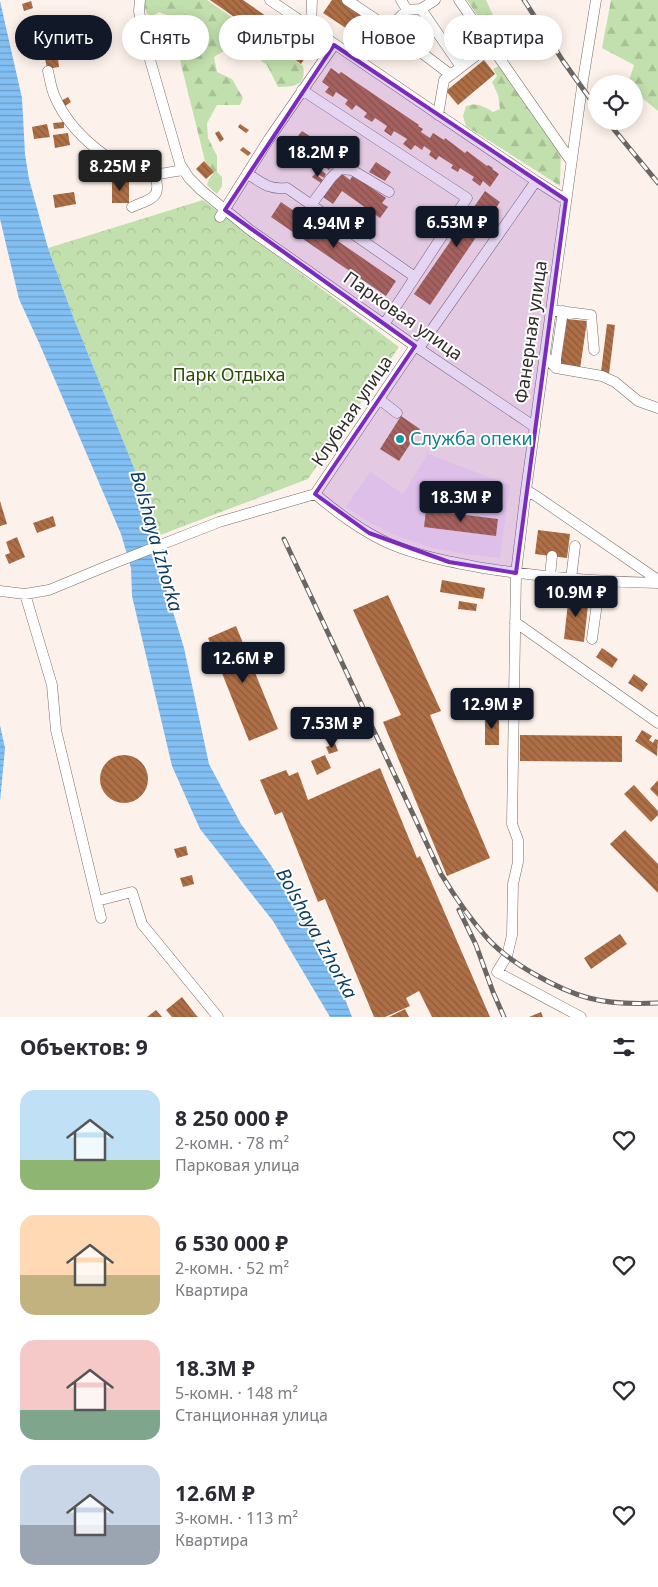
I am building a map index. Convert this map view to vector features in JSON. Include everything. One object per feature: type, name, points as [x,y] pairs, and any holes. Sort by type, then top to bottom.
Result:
[{"type":"street","name":"Парковая улица","points":[[140,0],[139,11],[144,39],[183,170],[222,213],[250,230],[535,427]]},
{"type":"street","points":[[270,0],[292,15]]},
{"type":"street","points":[[311,15],[312,0]]},
{"type":"street","points":[[347,0],[370,15]]},
{"type":"street","points":[[401,0],[407,10]]},
{"type":"street","points":[[402,15],[407,10],[420,9],[435,0]]},
{"type":"street","points":[[459,0],[469,15]]},
{"type":"street","name":"Фанерная улица","points":[[581,1017],[497,972],[507,956],[512,934],[513,884],[518,862],[518,840],[512,824],[516,572],[571,161],[596,0]]},
{"type":"street","points":[[420,9],[461,68]]},
{"type":"street","points":[[222,213],[269,139],[334,45],[566,200]]},
{"type":"street","points":[[431,60],[450,75]]},
{"type":"street","points":[[438,115],[444,80],[471,60]]},
{"type":"street","points":[[500,60],[571,161]]},
{"type":"street","points":[[48,71],[53,95],[69,122],[82,136],[118,164],[155,174],[183,170]]},
{"type":"street","points":[[302,90],[467,198],[384,323]]},
{"type":"street","points":[[311,205],[340,168],[352,170],[389,192]]},
{"type":"street","points":[[132,207],[156,195],[158,185],[155,174]]},
{"type":"street","points":[[248,174],[267,187],[287,188],[415,277]]},
{"type":"street","name":"Клубная улица","points":[[315,494],[379,399],[536,181]]},
{"type":"street","points":[[551,310],[591,315],[594,350]]},
{"type":"street","points":[[556,363],[563,311]]},
{"type":"street","points":[[545,356],[556,363],[602,376],[615,382],[638,401],[658,408]]},
{"type":"street","points":[[379,399],[397,412]]},
{"type":"street","points":[[526,490],[658,581]]},
{"type":"street","points":[[0,592],[25,594],[49,590],[219,522],[315,494],[352,523],[389,543],[418,554],[449,562],[600,582],[658,581]]},
{"type":"street","points":[[571,578],[577,553]]},
{"type":"street","points":[[550,576],[552,556]]},
{"type":"street","points":[[592,639],[600,582]]},
{"type":"street","points":[[25,594],[52,685],[56,730],[101,918]]},
{"type":"street","points":[[515,622],[658,723]]},
{"type":"street","points":[[97,901],[132,892],[142,924],[218,1017]]},
{"type":"highlighted area","points":[[334,45],[566,200],[516,573],[449,562],[369,533],[315,494],[415,346],[225,210]]},
{"type":"shaded area","points":[[428,454],[510,485],[500,558],[432,548],[394,535],[346,507],[370,472],[403,494]]},
{"type":"green space","points":[[144,0],[207,0],[229,15],[219,15],[219,54],[214,57],[217,72],[232,79],[243,98],[240,105],[217,105],[207,123],[208,138],[217,156],[217,172],[222,177],[222,186],[217,194],[207,185],[213,174],[205,161],[180,60],[209,60],[209,15],[166,15],[159,12],[150,15],[147,14],[143,3]]},
{"type":"green space","points":[[467,0],[486,0],[493,15],[477,15]]},
{"type":"green space","points":[[611,0],[658,0],[658,111],[643,98],[643,75],[631,75],[634,65],[602,48]]},
{"type":"green space","points":[[260,60],[294,60],[303,66],[303,78],[294,86],[278,87],[267,65]]},
{"type":"green space","points":[[499,66],[561,150],[560,186],[466,126],[463,116],[466,106],[480,105],[493,112],[500,109],[498,95],[492,82],[497,76],[493,69]]},
{"type":"green space","name":"Парк Отдыха","points":[[203,200],[399,347],[308,479],[155,537],[147,500],[74,319],[48,248]]},
{"type":"water","points":[[0,1],[22,98],[25,154],[29,179],[48,248],[74,319],[147,500],[155,537],[156,556],[184,648],[209,764],[241,824],[295,902],[345,999],[352,1017],[330,1017],[273,921],[200,829],[172,766],[132,596],[131,568],[121,534],[19,299],[0,219]]},
{"type":"water","points":[[0,725],[5,748],[0,802]]},
{"type":"building","points":[[210,0],[243,0],[265,15],[231,15]]},
{"type":"building","points":[[332,0],[342,0],[364,15],[343,15],[343,26],[333,20],[333,15],[323,13]]},
{"type":"building","points":[[31,1],[33,8],[24,11],[22,4]]},
{"type":"building","points":[[45,60],[58,60],[59,67],[47,69]]},
{"type":"building","points":[[295,60],[304,60],[301,64]]},
{"type":"building","points":[[484,60],[495,74],[458,105],[446,91]]},
{"type":"building","points":[[331,68],[339,74],[341,72],[419,125],[423,129],[421,132],[430,138],[433,133],[444,140],[445,138],[465,153],[467,151],[487,166],[493,168],[499,174],[490,187],[483,181],[480,186],[472,180],[474,177],[460,168],[458,172],[451,168],[453,165],[439,156],[436,160],[429,155],[431,151],[424,146],[422,150],[415,145],[411,150],[403,144],[407,139],[394,131],[391,136],[384,131],[387,126],[375,118],[372,122],[364,117],[367,113],[356,105],[352,110],[345,104],[348,100],[336,92],[333,97],[325,92],[329,87],[322,82]]},
{"type":"building","points":[[68,97],[71,102],[62,108],[59,102]]},
{"type":"building","points":[[64,122],[64,128],[54,129],[53,123]]},
{"type":"building","points":[[47,124],[50,137],[34,139],[32,127]]},
{"type":"building","points":[[240,124],[249,130],[246,133],[238,127]]},
{"type":"building","points":[[219,131],[224,139],[220,142],[215,133]]},
{"type":"building","points":[[302,131],[311,137],[304,147],[295,140]]},
{"type":"building","points":[[68,133],[70,145],[55,148],[53,135]]},
{"type":"building","points":[[243,147],[251,153],[248,156],[240,150]]},
{"type":"building","points":[[333,153],[341,159],[338,163],[330,157]]},
{"type":"building","points":[[324,160],[332,166],[329,170],[321,164]]},
{"type":"building","points":[[204,161],[214,172],[206,179],[196,169]]},
{"type":"building","points":[[376,162],[391,172],[385,181],[369,172]]},
{"type":"building","points":[[318,168],[326,174],[324,178],[315,172]]},
{"type":"building","points":[[118,170],[131,170],[131,177],[118,177]]},
{"type":"building","points":[[341,173],[350,180],[353,175],[386,198],[382,203],[388,207],[380,218],[342,191],[333,204],[323,197]]},
{"type":"building","points":[[315,174],[323,180],[321,183],[312,177]]},
{"type":"building","points":[[112,182],[129,182],[129,203],[112,203]]},
{"type":"building","points":[[485,191],[500,202],[430,305],[414,294]]},
{"type":"building","points":[[74,192],[76,204],[55,208],[53,195]]},
{"type":"building","points":[[281,202],[396,281],[386,296],[271,217]]},
{"type":"building","points":[[567,319],[587,321],[580,369],[560,366]]},
{"type":"building","points":[[607,324],[615,325],[609,374],[601,372]]},
{"type":"building","name":"Служба опеки","points":[[401,416],[420,429],[399,461],[380,449]]},
{"type":"building","points":[[0,501],[7,524],[0,526]]},
{"type":"building","points":[[426,510],[498,519],[496,536],[424,527]]},
{"type":"building","points":[[53,516],[56,526],[37,533],[33,523]]},
{"type":"building","points":[[538,530],[570,534],[567,558],[535,554]]},
{"type":"building","points":[[17,537],[25,557],[9,564],[5,555],[10,553],[6,542]]},
{"type":"building","points":[[442,580],[485,588],[483,599],[440,592]]},
{"type":"building","points":[[569,593],[589,596],[584,642],[564,639]]},
{"type":"building","points":[[388,595],[441,711],[430,715],[490,858],[447,876],[383,722],[401,715],[353,610]]},
{"type":"building","points":[[459,601],[477,604],[476,611],[458,609]]},
{"type":"building","points":[[236,626],[278,729],[249,741],[208,638]]},
{"type":"building","points":[[602,648],[618,659],[612,668],[596,657]]},
{"type":"building","points":[[634,674],[648,684],[642,692],[628,683]]},
{"type":"building","points":[[485,714],[499,714],[499,745],[485,745]]},
{"type":"building","points":[[642,730],[652,736],[649,740],[653,743],[655,739],[658,740],[657,756],[635,741]]},
{"type":"building","points":[[520,735],[622,736],[622,762],[520,761]]},
{"type":"building","points":[[335,743],[338,751],[329,754],[326,747]]},
{"type":"building","points":[[119,755],[129,755],[138,759],[144,765],[147,770],[147,788],[138,799],[129,803],[119,803],[110,799],[104,793],[100,784],[100,774],[104,765],[110,759]]},
{"type":"building","points":[[325,755],[331,768],[317,775],[311,761]]},
{"type":"building","points":[[380,768],[417,858],[420,856],[490,1017],[432,1017],[419,991],[406,998],[410,1006],[385,1017],[374,1017],[325,899],[318,902],[282,812],[275,815],[260,780],[286,770],[289,776],[298,772],[308,800]]},
{"type":"building","points":[[658,780],[658,797],[650,789]]},
{"type":"building","points":[[634,785],[658,811],[658,815],[651,822],[624,794]]},
{"type":"building","points":[[625,830],[658,864],[658,893],[610,844]]},
{"type":"building","points":[[186,846],[188,855],[177,858],[174,849]]},
{"type":"building","points":[[192,875],[194,884],[183,887],[180,878]]},
{"type":"building","points":[[620,934],[627,944],[591,969],[584,958]]},
{"type":"building","points":[[182,997],[198,1017],[172,1017],[166,1010]]},
{"type":"building","points":[[405,1009],[409,1017],[389,1017]]},
{"type":"building","points":[[156,1010],[162,1017],[147,1017]]},
{"type":"building","points":[[541,1012],[543,1017],[529,1017]]},
{"type":"railway","points":[[524,0],[588,96]]},
{"type":"railway","points":[[614,130],[658,183]]},
{"type":"railway","points":[[284,539],[441,874],[475,924],[497,948],[521,966],[563,989],[589,998],[606,1001],[658,1003]]},
{"type":"railway","points":[[459,910],[476,945],[504,1017]]},
{"type":"place","name":"Служба опеки","points":[[400,439]]},
{"type":"water label","name":"Bolshaya Izhorka","points":[[157,541]]},
{"type":"water label","name":"Bolshaya Izhorka","points":[[317,933]]}]
